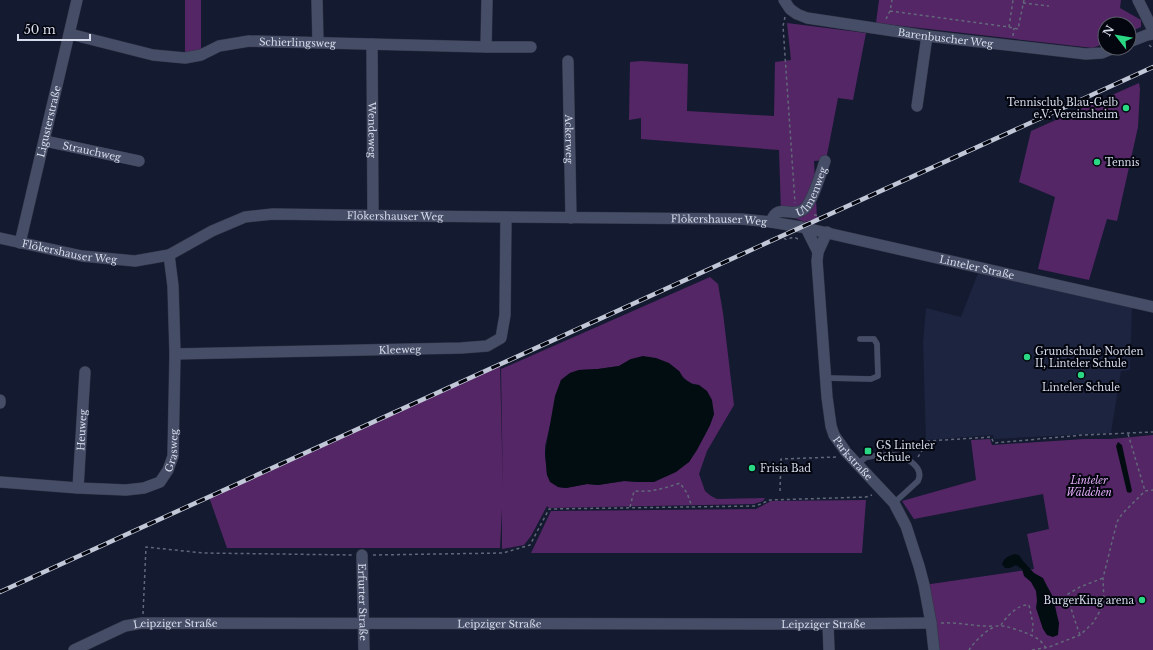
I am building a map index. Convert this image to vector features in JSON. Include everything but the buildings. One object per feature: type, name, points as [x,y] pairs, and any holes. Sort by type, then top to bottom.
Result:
[{"type":"street","name":"Ligusterstraße","points":[[20,243],[78,0]]},
{"type":"street","points":[[317,0],[318,43]]},
{"type":"street","points":[[486,47],[487,0]]},
{"type":"street","points":[[1137,39],[1152,34],[1152,28],[1138,0]]},
{"type":"street","name":"Barenbuscher Weg","points":[[787,5],[797,14],[807,18],[927,36],[1086,54],[1097,53]]},
{"type":"street","name":"Schierlingsweg","points":[[70,34],[153,55],[185,58],[201,55],[219,46],[249,41],[531,47]]},
{"type":"street","points":[[917,106],[927,36]]},
{"type":"street","name":"Wendeweg","points":[[372,44],[373,215]]},
{"type":"street","name":"Ackerweg","points":[[568,61],[571,218]]},
{"type":"street","name":"Strauchweg","points":[[45,141],[139,161]]},
{"type":"street","name":"Ulmenweg","points":[[771,222],[775,213],[780,211],[802,211],[806,207],[811,199],[825,162]]},
{"type":"street","name":"Flökershauser Weg","points":[[0,238],[82,256],[135,261],[169,255],[212,231],[245,217],[273,214],[741,219],[804,227]]},
{"type":"street","name":"Kleeweg","points":[[175,354],[462,348],[487,346],[501,338],[505,315],[506,217]]},
{"type":"street","name":"Linteler Straße","points":[[804,227],[1153,307]]},
{"type":"street","name":"Parkstraße","points":[[804,227],[818,252]]},
{"type":"street","name":"Parkstraße","points":[[827,232],[818,252],[817,261],[828,415],[834,435],[846,452],[862,461],[894,503],[906,526],[924,585],[934,650]]},
{"type":"street","name":"Grasweg","points":[[0,482],[126,490],[144,488],[160,482],[168,470],[173,456],[175,354],[173,286],[169,255]]},
{"type":"street","name":"Heuweg","points":[[78,488],[85,372]]},
{"type":"street","name":"Erfurter Straße","points":[[362,555],[364,650]]},
{"type":"street","name":"Leipziger Straße","points":[[79,649],[125,626],[142,624],[931,623]]},
{"type":"street","points":[[828,624],[829,650]]},
{"type":"lane","points":[[826,378],[871,379],[878,376],[877,344],[874,339],[860,339]]},
{"type":"lane","points":[[862,461],[892,455],[898,456],[914,464],[918,468],[920,473],[918,481],[894,503]]},
{"type":"path","points":[[892,0],[890,11],[1018,29],[1024,0]]},
{"type":"path","points":[[1009,27],[1013,0]]},
{"type":"path","points":[[1023,3],[1049,6]]},
{"type":"path","points":[[787,5],[783,26],[796,212]]},
{"type":"path","points":[[771,222],[774,230],[785,240],[794,237],[806,242]]},
{"type":"path","points":[[914,464],[928,440],[991,437],[994,443],[1083,435],[1153,432]]},
{"type":"path","points":[[1128,434],[1145,491]]},
{"type":"path","points":[[780,491],[781,459],[836,457],[846,452]]},
{"type":"path","points":[[629,507],[634,491],[648,492],[680,483],[687,493],[692,506]]},
{"type":"path","points":[[1032,650],[1046,648],[1080,635],[1093,623],[1104,604],[1103,578],[1117,522],[1122,514],[1145,491],[1153,490]]},
{"type":"path","points":[[142,624],[146,547],[203,553],[362,555],[503,553],[530,545],[549,509],[756,506],[770,500],[866,497],[884,491]]},
{"type":"path","points":[[1080,635],[1073,616],[1068,594],[1080,587],[1103,578]]},
{"type":"path","points":[[1001,625],[1021,606],[1029,604],[1033,624],[1032,636]]},
{"type":"path","points":[[931,623],[948,622],[985,626],[1001,625],[1032,636],[1039,640],[1046,648]]},
{"type":"path","points":[[969,650],[977,640],[995,626]]},
{"type":"shaded area","name":"Grundschule Norden II, Linteler Schule","points":[[978,273],[1132,307],[1130,370],[1121,371],[1111,433],[994,439],[993,435],[926,440],[923,343],[926,308],[961,317]]},
{"type":"shaded area","points":[[643,356],[656,358],[669,363],[679,371],[683,378],[692,384],[699,385],[707,391],[712,400],[714,414],[710,425],[689,462],[676,472],[654,482],[624,481],[598,485],[587,484],[566,488],[558,487],[550,482],[547,475],[545,453],[555,396],[561,380],[570,373],[579,370],[619,366],[631,359]]},
{"type":"shaded area","points":[[1118,442],[1122,445],[1132,491],[1130,493],[1127,492],[1116,446]]},
{"type":"shaded area","points":[[1015,554],[1019,555],[1034,573],[1043,578],[1053,597],[1059,623],[1058,635],[1053,637],[1047,635],[1043,629],[1036,608],[1036,591],[1031,582],[1024,576],[1022,569],[1016,565],[1010,568],[1005,568],[1002,564],[1007,557]]},
{"type":"green space","points":[[185,0],[201,0],[201,51],[185,55]]},
{"type":"green space","points":[[879,0],[1121,0],[1120,8],[1134,16],[1097,16],[1097,46],[1093,48],[876,23]]},
{"type":"green space","points":[[1137,18],[1141,20],[1141,27],[1137,29]]},
{"type":"green space","points":[[787,23],[866,33],[853,100],[838,98],[826,160],[814,161],[817,218],[805,222],[781,213],[779,150],[641,139],[641,118],[629,120],[630,62],[641,61],[688,64],[687,111],[774,116],[775,62],[791,60]]},
{"type":"green space","points":[[1139,83],[1138,127],[1117,221],[1107,219],[1089,280],[1038,269],[1055,197],[1019,182],[1031,131]]},
{"type":"green space","points":[[710,277],[718,284],[734,405],[707,451],[699,474],[705,491],[717,499],[765,498],[763,501],[754,504],[549,508],[547,506],[531,536],[524,545],[502,549],[502,508],[500,548],[227,548],[209,497],[500,364],[503,492],[501,369]],"holes":[[[631,359],[679,371],[687,381],[692,384],[699,385],[714,414],[705,435],[689,462],[639,482],[624,481],[598,485],[587,484],[566,488],[558,487],[547,475],[545,446],[561,380],[570,373],[579,370],[619,366]]]},
{"type":"green space","name":"Linteler Wäldchen","points":[[1153,435],[1153,650],[934,650],[924,585],[1034,569],[1027,534],[1049,529],[1043,494],[914,519],[902,501],[976,480],[971,440],[990,439],[992,445],[1084,439],[1111,439]]},
{"type":"green space","points":[[866,500],[862,553],[531,553],[551,511],[756,509],[771,501]]},
{"type":"railway","points":[[0,592],[1153,67]]},
{"type":"place","name":"Tennisclub Blau-Gelb e.V. Vereinsheim","points":[[1126,108]]},
{"type":"place","name":"Tennis","points":[[1097,162]]},
{"type":"place","name":"Grundschule Norden II, Linteler Schule","points":[[1027,357]]},
{"type":"place","name":"Linteler Schule","points":[[1081,375]]},
{"type":"place","name":"GS Linteler Schule","points":[[868,451]]},
{"type":"place","name":"Frisia Bad","points":[[752,468]]},
{"type":"place","name":"BurgerKing arena","points":[[1142,600]]}]
